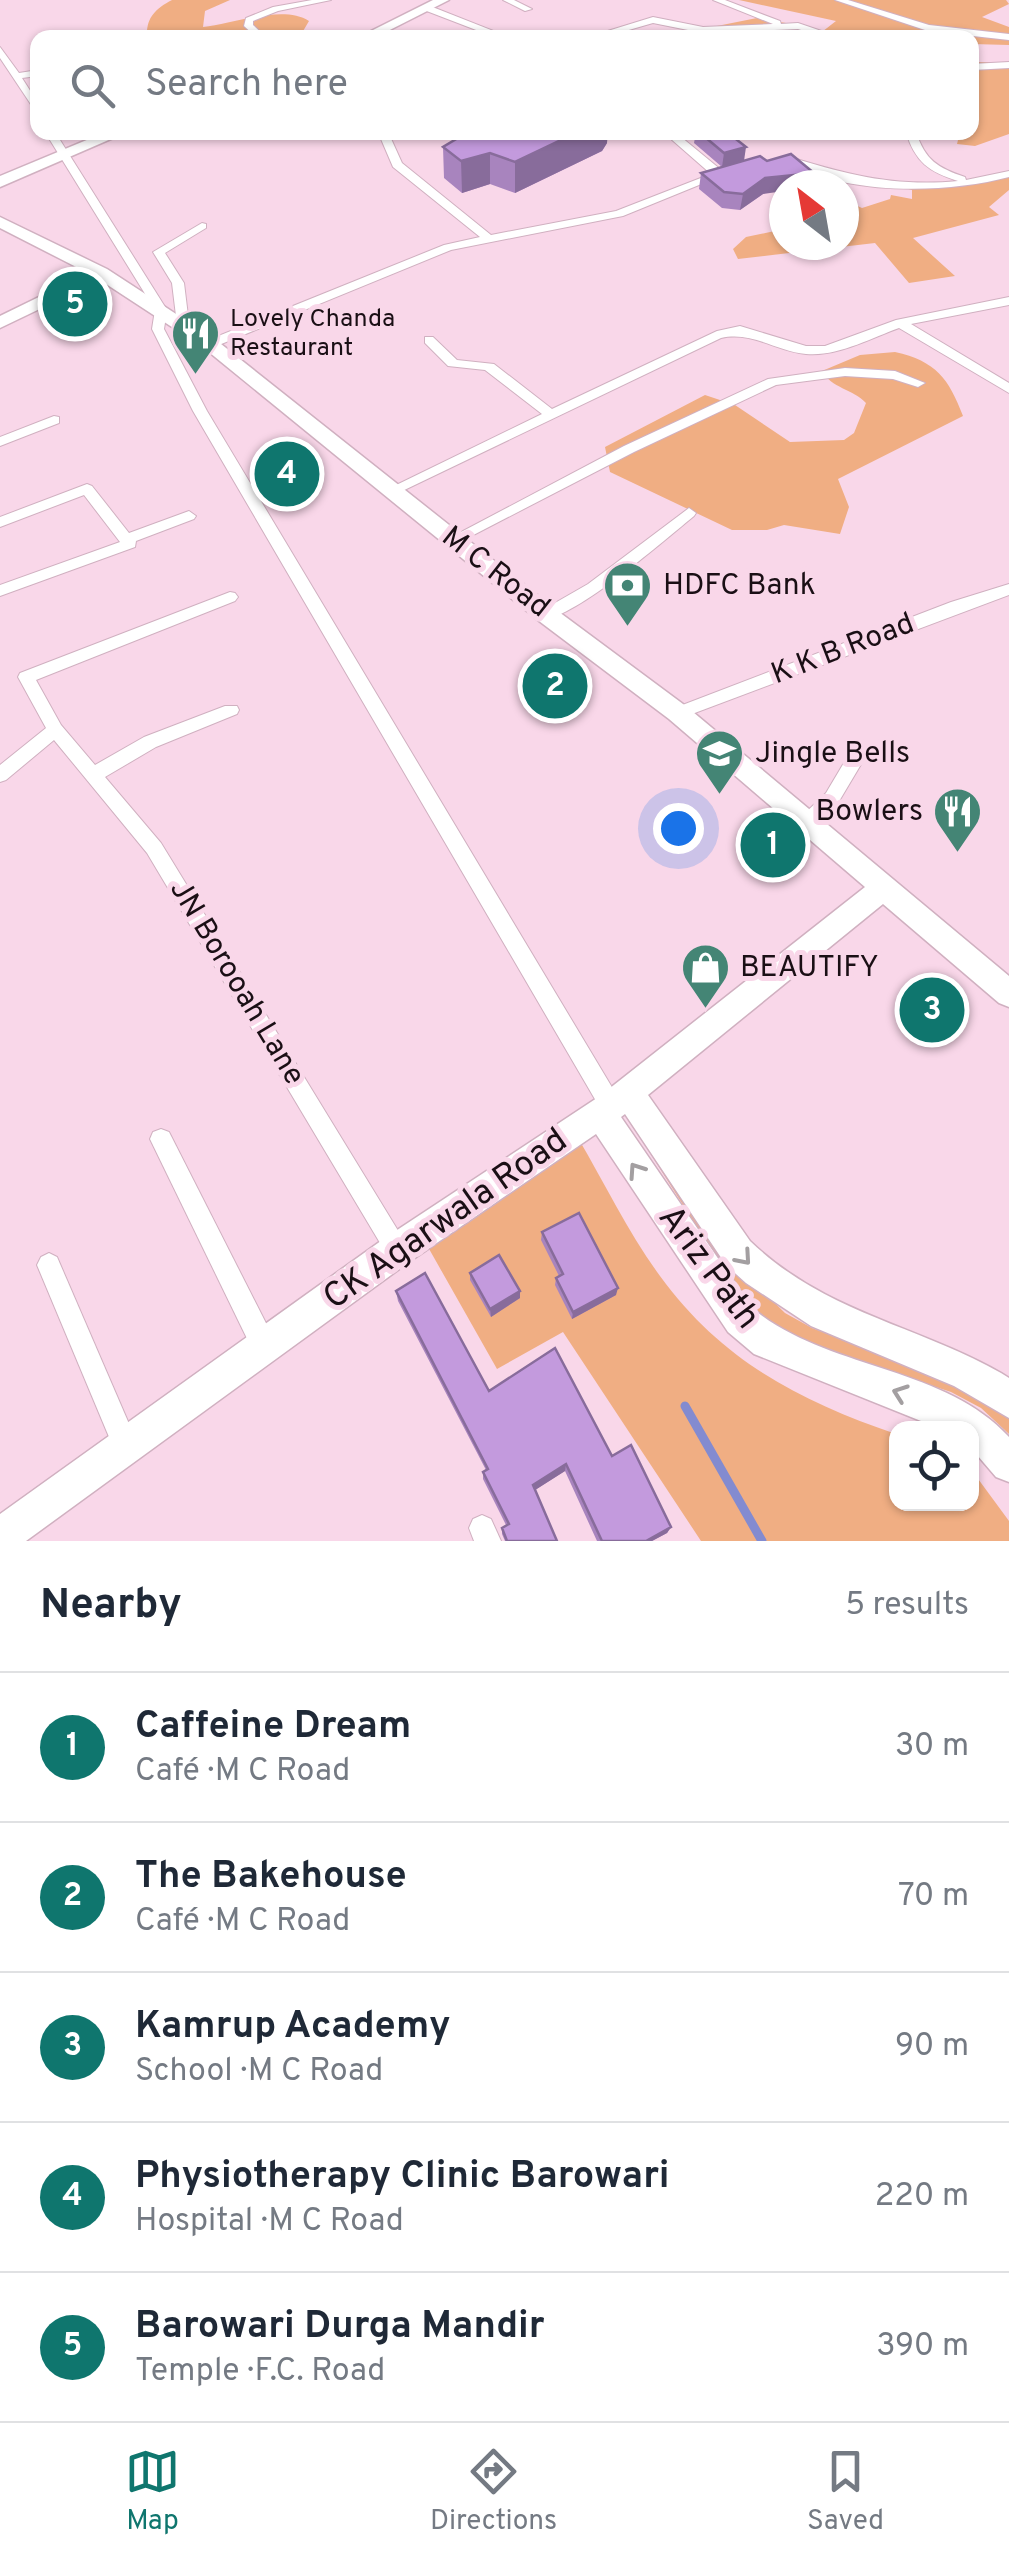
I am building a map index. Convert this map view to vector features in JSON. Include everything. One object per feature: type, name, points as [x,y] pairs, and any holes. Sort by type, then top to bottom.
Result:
[{"type":"street","points":[[253,30],[248,20],[276,8],[327,0]]},
{"type":"street","points":[[380,30],[443,0]]},
{"type":"street","points":[[507,0],[528,9]]},
{"type":"street","points":[[717,0],[802,30]]},
{"type":"street","points":[[839,0],[946,30]]},
{"type":"street","points":[[426,8],[485,30]]},
{"type":"street","points":[[616,30],[652,20],[703,30],[784,26]]},
{"type":"street","points":[[979,34],[1009,37]]},
{"type":"street","points":[[0,50],[30,100]]},
{"type":"street","points":[[979,67],[1009,65]]},
{"type":"street","points":[[14,76],[30,73]]},
{"type":"street","points":[[56,140],[161,310],[158,329],[200,411],[613,1104]]},
{"type":"street","points":[[0,182],[100,140]]},
{"type":"street","points":[[387,140],[397,165],[486,237]]},
{"type":"street","points":[[677,140],[719,175]]},
{"type":"street","points":[[914,140],[920,160],[938,172],[974,183]]},
{"type":"street","points":[[773,160],[783,158],[836,178],[911,186],[974,183],[1009,174]]},
{"type":"street","points":[[210,344],[435,252],[486,237],[619,214],[733,171]]},
{"type":"street","points":[[0,222],[101,273],[161,310]]},
{"type":"street","points":[[183,324],[178,284],[159,252],[202,226]]},
{"type":"street","points":[[0,323],[101,273]]},
{"type":"street","points":[[391,491],[717,335],[740,330],[805,350],[826,350],[900,323],[1009,301]]},
{"type":"street","name":"M C Road","points":[[161,310],[210,344],[452,540],[678,714],[1009,994]]},
{"type":"street","points":[[900,323],[1009,389]]},
{"type":"street","points":[[429,340],[453,363],[489,366],[552,415]]},
{"type":"street","points":[[452,540],[629,448],[773,382],[845,372],[896,375],[918,383]]},
{"type":"street","points":[[0,442],[54,420]]},
{"type":"street","points":[[0,522],[87,489],[130,544],[0,591]]},
{"type":"street","points":[[547,615],[592,588],[688,513]]},
{"type":"street","points":[[126,539],[188,516]]},
{"type":"street","name":"K K B Road","points":[[678,714],[1009,589]]},
{"type":"street","name":"JN Borooah Lane","points":[[230,597],[26,677],[55,730],[154,848],[397,1250]]},
{"type":"street","points":[[93,775],[150,742],[231,710]]},
{"type":"street","points":[[0,775],[55,730]]},
{"type":"street","points":[[805,824],[832,798],[854,762]]},
{"type":"street","name":"CK Agarwala Road","points":[[0,1536],[265,1349],[397,1250],[613,1104],[882,889]]},
{"type":"street","name":"Ariz Path","points":[[613,1104],[754,1271],[829,1319],[965,1371],[1009,1400]]},
{"type":"street","name":"Ariz Path","points":[[613,1104],[719,1291],[740,1320],[766,1342],[949,1413],[980,1432],[1009,1464]]},
{"type":"street","points":[[161,1139],[265,1349]]},
{"type":"street","points":[[49,1265],[126,1447]]},
{"type":"shaded area","points":[[172,0],[230,0],[205,11],[203,27],[286,14],[309,21],[304,30],[148,30],[161,7]]},
{"type":"shaded area","points":[[739,0],[1006,0],[1009,4],[982,17],[1009,27],[1009,45],[979,44],[979,30],[824,30],[836,21]]},
{"type":"shaded area","points":[[757,18],[786,23],[794,30],[697,30]]},
{"type":"shaded area","points":[[979,62],[1009,62],[1009,134],[975,146],[957,144],[958,140],[979,140]]},
{"type":"shaded area","points":[[1009,174],[1009,190],[989,207],[999,215],[913,238],[955,276],[909,283],[875,243],[859,245],[859,207],[890,199],[891,195],[912,199],[912,190],[899,186],[971,185]]},
{"type":"shaded area","points":[[769,232],[769,255],[738,259],[733,249],[746,237]]},
{"type":"shaded area","points":[[895,352],[931,366],[946,382],[963,416],[838,479],[849,507],[840,534],[784,525],[767,530],[732,530],[610,472],[605,447],[705,395],[735,405],[790,442],[844,440],[854,433],[866,403],[822,371],[860,355]]},
{"type":"shaded area","points":[[636,1131],[738,1267],[785,1313],[812,1328],[946,1377],[1009,1414],[1009,1434],[981,1408],[951,1392],[795,1341],[761,1318],[727,1274]]},
{"type":"shaded area","points":[[578,1138],[649,1260],[684,1306],[710,1332],[737,1355],[795,1392],[889,1431],[889,1511],[979,1511],[979,1480],[1009,1521],[1009,1541],[701,1541],[563,1332],[497,1369],[424,1240]]},
{"type":"building","points":[[455,140],[561,140],[515,162],[490,153],[461,161],[443,147]]},
{"type":"building","points":[[709,140],[737,140],[746,147],[724,153]]},
{"type":"building","points":[[791,154],[810,170],[769,170],[769,178],[743,194],[724,192],[701,173],[760,156],[767,161]]},
{"type":"building","points":[[295,448],[310,466],[277,477],[264,459]]},
{"type":"building","points":[[579,1213],[618,1288],[573,1312],[556,1278],[563,1274],[542,1232]]},
{"type":"building","points":[[499,1255],[520,1291],[490,1309],[470,1273]]},
{"type":"building","points":[[425,1273],[489,1391],[555,1348],[612,1456],[631,1445],[671,1527],[646,1541],[602,1541],[566,1464],[533,1485],[557,1541],[507,1541],[502,1528],[509,1524],[483,1472],[488,1469],[396,1291]]},
{"type":"waterway","points":[[685,1406],[762,1541]]},
{"type":"place","name":"Barowari Durga Mandir","points":[[75,304]]},
{"type":"place","name":"Lovely Chanda Restaurant","points":[[195,376]]},
{"type":"place","name":"Physiotherapy Clinic Barowari","points":[[287,474]]},
{"type":"place","name":"HDFC Bank","points":[[628,628]]},
{"type":"place","name":"The Bakehouse","points":[[555,686]]},
{"type":"place","name":"Jingle Bells","points":[[720,796]]},
{"type":"place","name":"Caffeine Dream","points":[[773,845]]},
{"type":"place","name":"Bowlers","points":[[958,854]]},
{"type":"place","name":"BEAUTIFY","points":[[705,1010]]},
{"type":"place","name":"Kamrup Academy","points":[[932,1010]]}]
